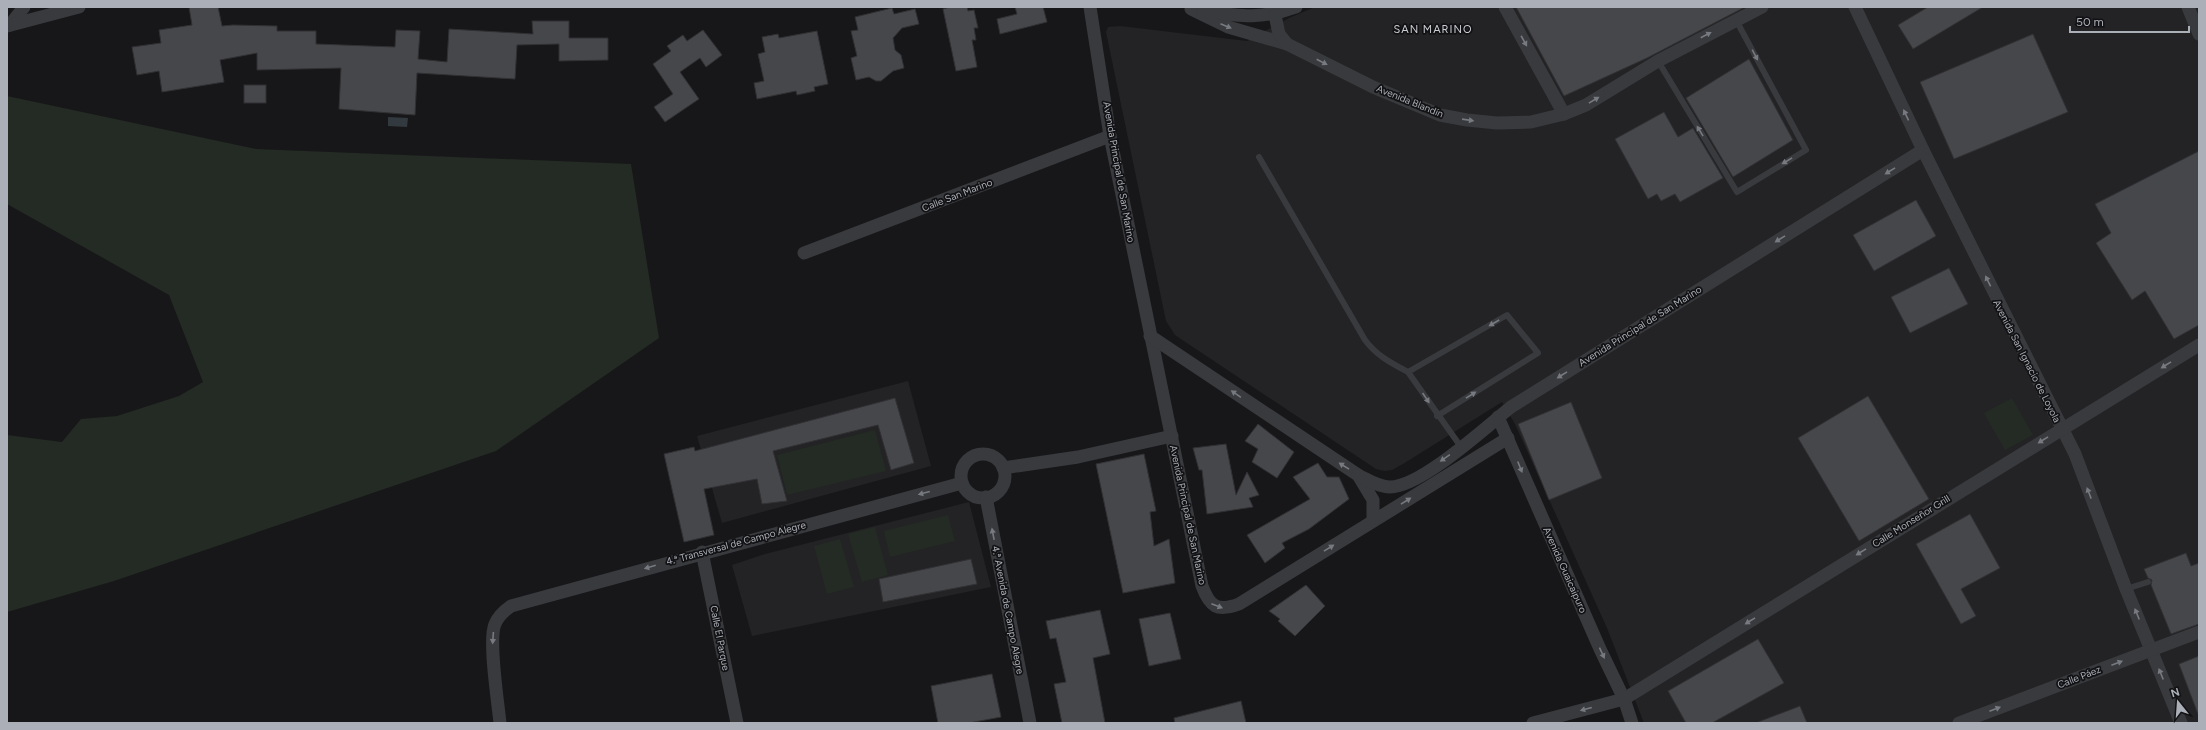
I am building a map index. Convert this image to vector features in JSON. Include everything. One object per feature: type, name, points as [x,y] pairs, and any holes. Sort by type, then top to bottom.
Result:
[{"type":"street","points":[[9,25],[24,7]]},
{"type":"street","points":[[9,25],[79,7]]},
{"type":"street","name":"Avenida Principal de San Marino","points":[[1090,7],[1110,136],[1202,586],[1207,598],[1217,607],[1227,609],[1239,604],[1508,438]]},
{"type":"street","points":[[1187,8],[1241,16],[1275,15],[1296,7]]},
{"type":"street","points":[[1506,7],[1564,114]]},
{"type":"street","name":"Avenida Blandín","points":[[1187,8],[1228,27],[1287,44],[1373,87],[1440,114],[1467,120],[1496,123],[1530,122],[1564,114],[1586,105],[1658,61],[1762,7]]},
{"type":"street","name":"Avenida San Ignacio de Loyola","points":[[1855,7],[1923,150],[2075,454],[2126,589],[2181,723]]},
{"type":"street","points":[[2188,7],[2199,34]]},
{"type":"street","points":[[1275,15],[1280,34],[1287,44]]},
{"type":"street","name":"Calle San Marino","points":[[804,253],[1110,136]]},
{"type":"street","name":"Avenida Principal de San Marino","points":[[1150,336],[1358,475],[1384,486],[1400,485],[1423,473],[1461,447],[1511,407],[1923,150]]},
{"type":"street","name":"Calle Monseñor Grill","points":[[1533,723],[1624,699],[2061,428],[2199,345]]},
{"type":"street","name":"Avenida Guaicaipuro","points":[[1498,417],[1561,561],[1624,699],[1632,723]]},
{"type":"street","points":[[1003,468],[1078,457],[1172,436]]},
{"type":"street","points":[[982,454],[995,458],[1003,468],[1004,481],[998,491],[986,497],[974,496],[969,493],[962,483],[961,476],[964,463],[975,455],[982,454]]},
{"type":"street","name":"Avenida Principal de San Marino","points":[[1358,475],[1373,500],[1373,521]]},
{"type":"street","name":"4.ª Transversal de Campo Alegre","points":[[500,723],[492,643],[494,625],[500,613],[510,606],[702,552],[962,483]]},
{"type":"street","name":"4.ª Avenida de Campo Alegre","points":[[986,497],[1030,723]]},
{"type":"street","name":"Calle El Parque","points":[[702,552],[737,723]]},
{"type":"street","name":"Calle Páez","points":[[1959,723],[2199,632]]},
{"type":"lane","points":[[1658,61],[1737,192],[1806,150],[1736,20]]},
{"type":"lane","points":[[1258,157],[1365,340],[1373,351],[1384,359],[1408,372],[1437,416],[1461,447]]},
{"type":"lane","points":[[1408,372],[1507,315],[1538,353],[1437,416]]},
{"type":"lane","points":[[2126,589],[2148,582]]},
{"type":"shaded area","points":[[1315,7],[2199,7],[2199,723],[1644,723],[1607,628],[1515,424],[1502,402],[1403,464],[1392,470],[1384,471],[1376,469],[1175,335],[1166,321],[1106,32],[1108,27],[1120,26],[1247,41],[1289,18]]},
{"type":"shaded area","points":[[7,96],[256,149],[631,164],[659,338],[496,451],[114,581],[7,612],[7,435],[62,442],[81,419],[117,416],[179,396],[203,382],[169,295],[7,204]]},
{"type":"shaded area","points":[[388,117],[408,118],[407,127],[388,126]]},
{"type":"shaded area","points":[[908,381],[931,466],[722,523],[697,436]]},
{"type":"shaded area","points":[[2012,398],[2033,435],[2005,450],[1984,413]]},
{"type":"shaded area","points":[[875,430],[886,471],[787,495],[777,455]]},
{"type":"shaded area","points":[[969,502],[991,587],[752,636],[732,565],[765,554]]},
{"type":"shaded area","points":[[948,515],[955,541],[890,557],[884,531]]},
{"type":"shaded area","points":[[875,527],[888,575],[862,582],[848,534]]},
{"type":"shaded area","points":[[840,539],[854,587],[827,594],[814,546]]},
{"type":"building","points":[[189,7],[218,7],[222,26],[277,26],[277,31],[316,31],[316,44],[395,47],[396,30],[420,31],[418,59],[447,62],[449,29],[533,34],[532,21],[569,21],[569,38],[608,38],[608,60],[559,61],[559,44],[517,45],[515,79],[417,73],[415,115],[339,109],[341,68],[257,70],[257,53],[220,60],[224,82],[162,92],[159,71],[137,75],[132,47],[161,43],[159,30],[192,25]]},
{"type":"building","points":[[950,7],[967,7],[968,11],[974,10],[978,28],[974,28],[976,40],[972,40],[977,67],[956,71],[943,9]]},
{"type":"building","points":[[1015,7],[1043,7],[1047,22],[1000,34],[997,19],[1017,14]]},
{"type":"building","points":[[1516,7],[1745,7],[1647,58],[1564,96]]},
{"type":"building","points":[[1928,7],[1983,7],[1913,49],[1898,25]]},
{"type":"building","points":[[892,8],[894,14],[915,9],[919,24],[902,28],[893,38],[895,50],[901,55],[904,68],[893,71],[881,81],[876,81],[869,77],[856,80],[851,58],[857,56],[851,31],[858,30],[855,17]]},
{"type":"building","points":[[703,30],[722,55],[706,67],[700,58],[680,72],[699,99],[665,122],[654,107],[673,94],[653,64],[671,51],[667,46],[683,35],[687,41]]},
{"type":"building","points":[[817,31],[828,84],[814,87],[815,91],[797,95],[796,91],[757,99],[754,83],[764,81],[758,54],[765,52],[762,37],[778,34],[779,38]]},
{"type":"building","points":[[2033,34],[2068,112],[1954,159],[1920,82]]},
{"type":"building","points":[[1749,59],[1793,140],[1733,177],[1686,98]]},
{"type":"building","points":[[244,85],[266,85],[266,103],[244,103]]},
{"type":"building","points":[[1664,112],[1678,137],[1693,128],[1723,178],[1680,202],[1675,194],[1661,201],[1657,194],[1648,199],[1615,139]]},
{"type":"building","points":[[2199,151],[2199,325],[2174,339],[2145,291],[2132,300],[2096,243],[2111,233],[2095,204]]},
{"type":"building","points":[[1916,200],[1936,236],[1874,271],[1853,235]]},
{"type":"building","points":[[1949,268],[1968,304],[1910,333],[1891,297]]},
{"type":"building","points":[[1868,396],[1929,499],[1859,541],[1798,438]]},
{"type":"building","points":[[895,398],[914,463],[891,470],[878,425],[773,451],[787,501],[762,504],[757,479],[704,489],[714,535],[684,542],[664,454],[694,447],[695,451]]},
{"type":"building","points":[[1571,402],[1602,478],[1549,500],[1518,424]]},
{"type":"building","points":[[1258,424],[1294,452],[1277,478],[1252,462],[1258,449],[1245,441]]},
{"type":"building","points":[[1226,444],[1236,495],[1247,472],[1259,495],[1249,498],[1253,507],[1207,514],[1202,470],[1199,470],[1193,448]]},
{"type":"building","points":[[1144,454],[1156,511],[1150,512],[1154,546],[1169,539],[1175,583],[1123,593],[1096,464]]},
{"type":"building","points":[[1318,463],[1327,477],[1339,477],[1349,499],[1309,529],[1282,543],[1285,548],[1265,563],[1247,535],[1310,499],[1293,477]]},
{"type":"building","points":[[1970,514],[2000,568],[1961,589],[1976,616],[1961,624],[1916,544]]},
{"type":"building","points":[[2186,553],[2191,566],[2199,563],[2199,624],[2171,634],[2151,585],[2152,580],[2148,578],[2144,569]]},
{"type":"building","points":[[971,559],[977,584],[883,602],[879,579]]},
{"type":"building","points":[[1306,585],[1325,606],[1295,636],[1278,621],[1280,619],[1269,611]]},
{"type":"building","points":[[1100,610],[1110,654],[1093,658],[1105,723],[1062,723],[1054,684],[1066,682],[1056,638],[1050,639],[1046,621]]},
{"type":"building","points":[[1170,613],[1181,659],[1149,666],[1139,619]]},
{"type":"building","points":[[1758,639],[1784,683],[1712,723],[1686,723],[1668,691]]},
{"type":"building","points":[[2199,656],[2199,714],[2198,714],[2179,664]]},
{"type":"building","points":[[992,674],[1001,717],[969,723],[938,723],[931,686]]},
{"type":"building","points":[[1241,701],[1246,723],[1175,723],[1174,718]]},
{"type":"building","points":[[1800,706],[1807,723],[1758,723],[1758,722]]},
{"type":"district","name":"SAN MARINO","points":[[1433,29]]}]
